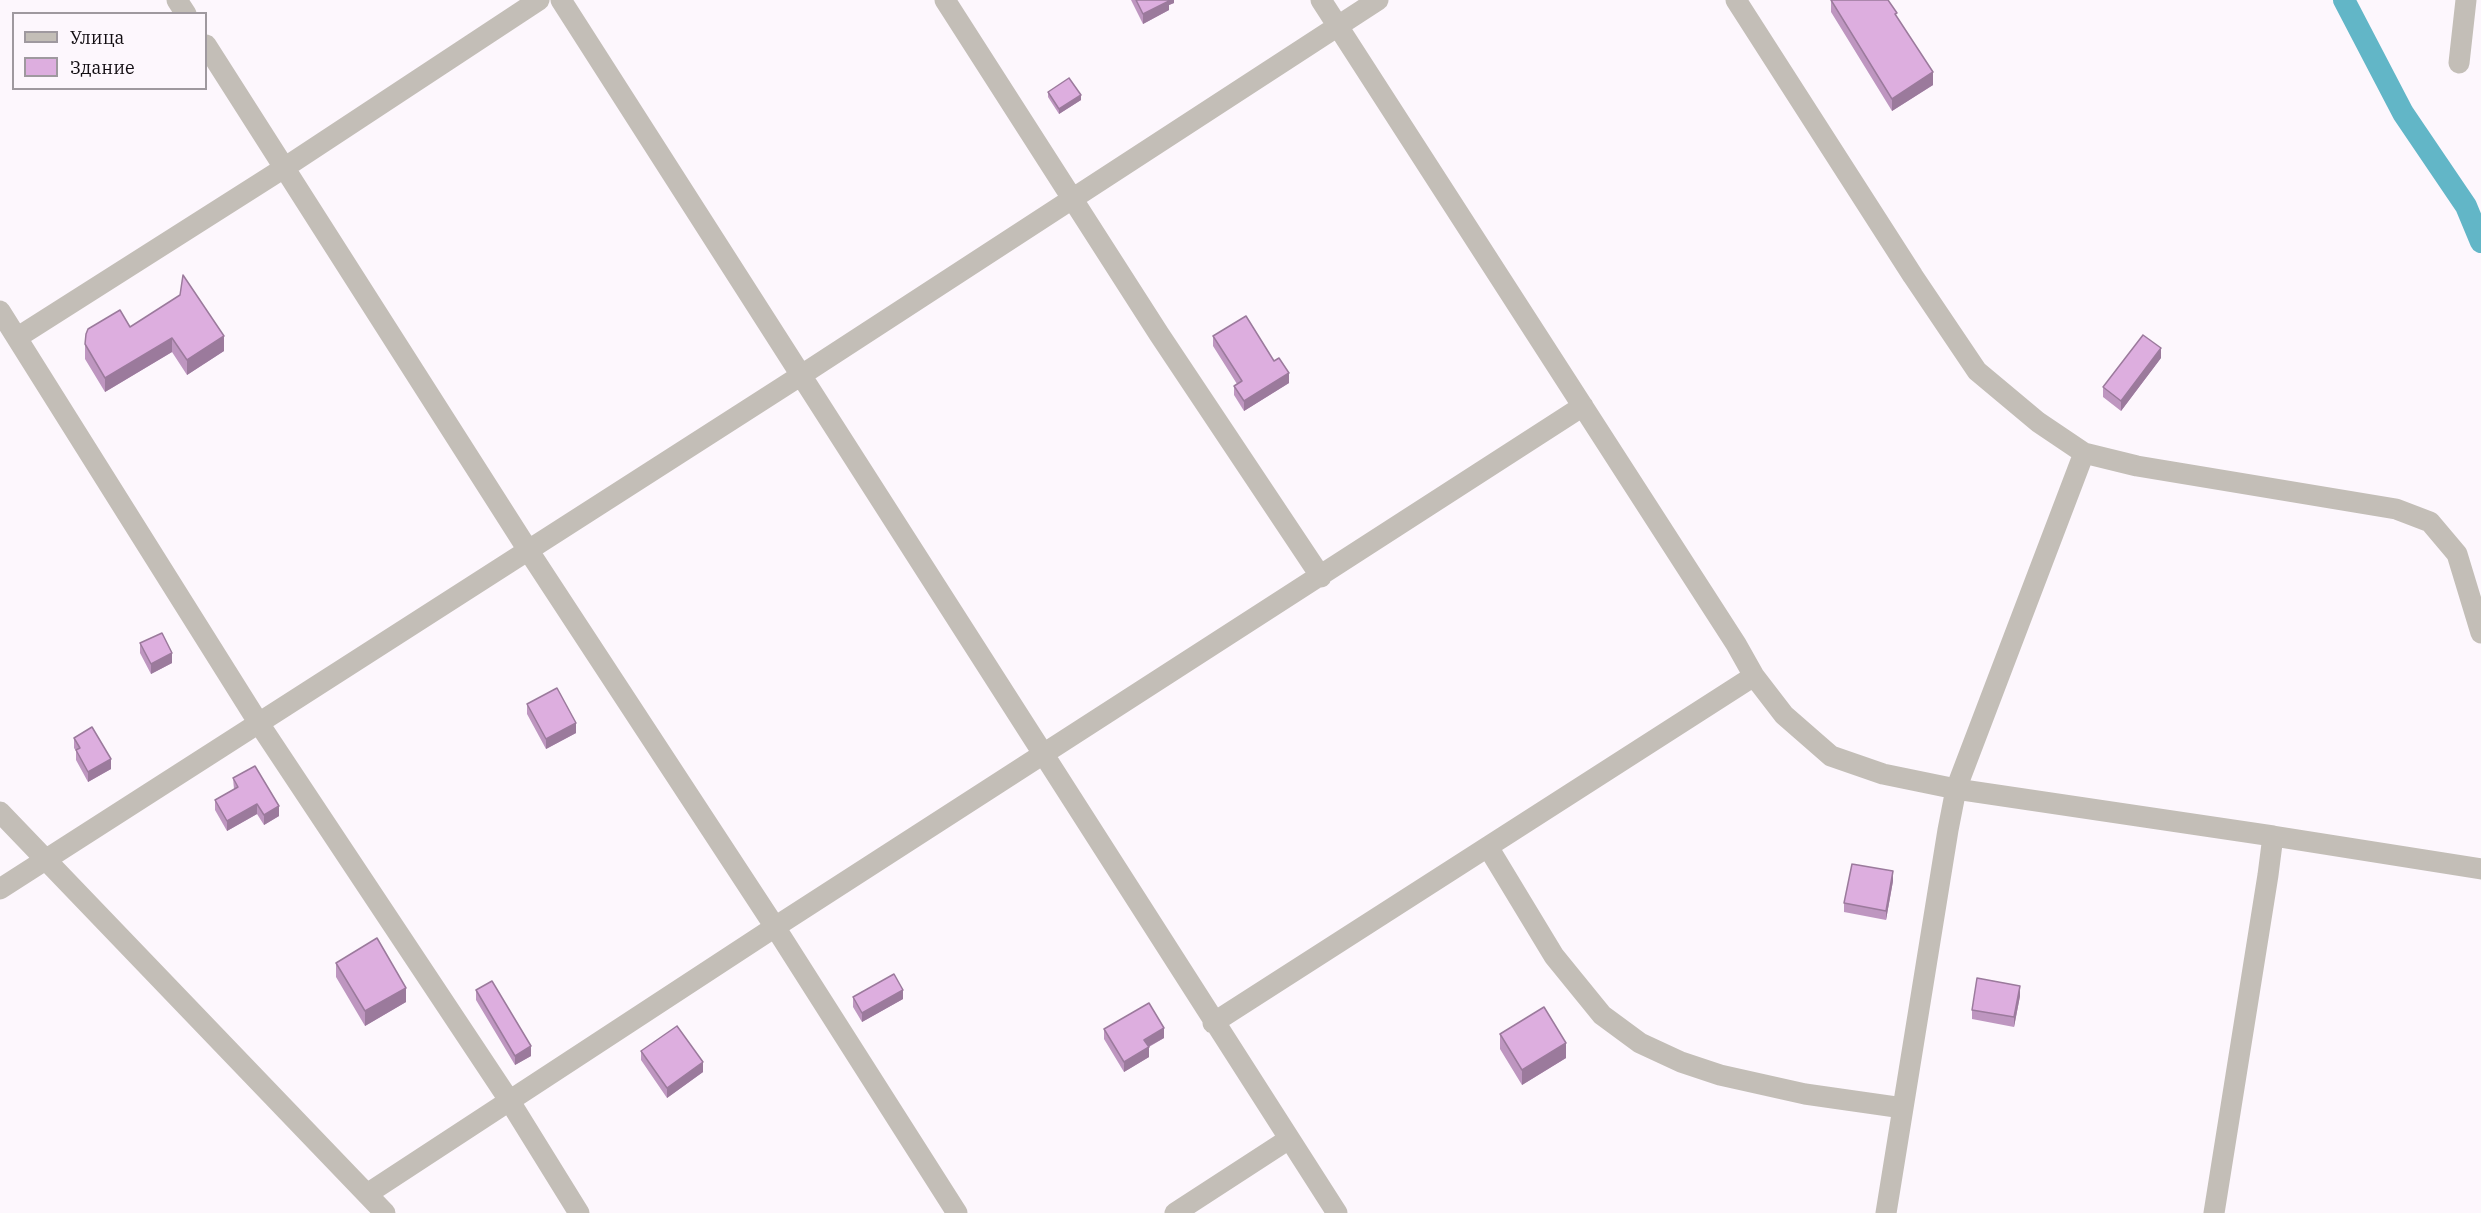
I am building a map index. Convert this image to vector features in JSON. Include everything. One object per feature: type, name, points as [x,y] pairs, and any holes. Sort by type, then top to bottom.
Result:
[{"type":"street","points":[[18,338],[284,168],[539,0]]},
{"type":"street","points":[[561,0],[1337,1213]]},
{"type":"street","points":[[945,0],[1159,334],[1321,577]]},
{"type":"street","points":[[1321,0],[1754,676],[1784,715],[1831,756],[1883,774],[1956,789],[2481,869]]},
{"type":"street","points":[[0,889],[800,376],[1378,0]]},
{"type":"street","points":[[1737,0],[1977,372],[2038,422],[2084,453],[2137,466],[2396,509],[2430,522],[2457,554],[2481,633]]},
{"type":"street","points":[[2459,63],[2466,0]]},
{"type":"street","points":[[207,47],[528,550],[775,927],[957,1213]]},
{"type":"street","points":[[0,311],[258,722],[509,1100],[579,1213]]},
{"type":"street","points":[[367,1194],[775,927],[1583,406]]},
{"type":"street","points":[[1886,1213],[1947,830],[1956,789],[2084,453]]},
{"type":"street","points":[[1214,1023],[1754,676]]},
{"type":"street","points":[[0,812],[385,1213]]},
{"type":"street","points":[[2214,1213],[2273,836]]},
{"type":"street","points":[[1488,847],[1554,956],[1602,1015],[1640,1043],[1681,1062],[1720,1075],[1805,1094],[1903,1108]]},
{"type":"street","points":[[1175,1213],[1289,1139]]},
{"type":"building","points":[[1136,0],[1169,0],[1169,1],[1143,14]]},
{"type":"building","points":[[1831,0],[1888,0],[1933,72],[1892,99]]},
{"type":"building","points":[[1069,78],[1081,95],[1059,109],[1048,92]]},
{"type":"building","points":[[183,275],[224,336],[187,360],[172,338],[105,378],[85,344],[88,329],[120,310],[130,327],[180,295]]},
{"type":"building","points":[[1246,316],[1274,361],[1279,358],[1289,373],[1244,401],[1234,386],[1242,381],[1213,336]]},
{"type":"building","points":[[2143,335],[2161,348],[2121,401],[2103,387]]},
{"type":"building","points":[[162,633],[172,653],[151,664],[140,643]]},
{"type":"building","points":[[557,688],[576,723],[546,739],[527,704]]},
{"type":"building","points":[[92,727],[111,759],[88,772],[76,750],[80,748],[74,738]]},
{"type":"building","points":[[255,766],[279,806],[264,815],[257,804],[227,821],[215,800],[238,787],[233,778]]},
{"type":"building","points":[[1852,864],[1893,871],[1886,911],[1844,903]]},
{"type":"building","points":[[377,938],[406,988],[365,1011],[336,963]]},
{"type":"building","points":[[894,974],[903,990],[862,1013],[853,997]]},
{"type":"building","points":[[1977,978],[2020,986],[2014,1017],[1972,1010]]},
{"type":"building","points":[[492,981],[531,1046],[515,1056],[476,990]]},
{"type":"building","points":[[1149,1003],[1164,1028],[1144,1040],[1149,1047],[1124,1062],[1104,1029]]},
{"type":"building","points":[[1544,1007],[1566,1043],[1522,1070],[1500,1034]]},
{"type":"building","points":[[677,1026],[703,1062],[667,1088],[641,1051]]},
{"type":"waterway","points":[[2344,0],[2403,113],[2466,206],[2481,242]]}]
